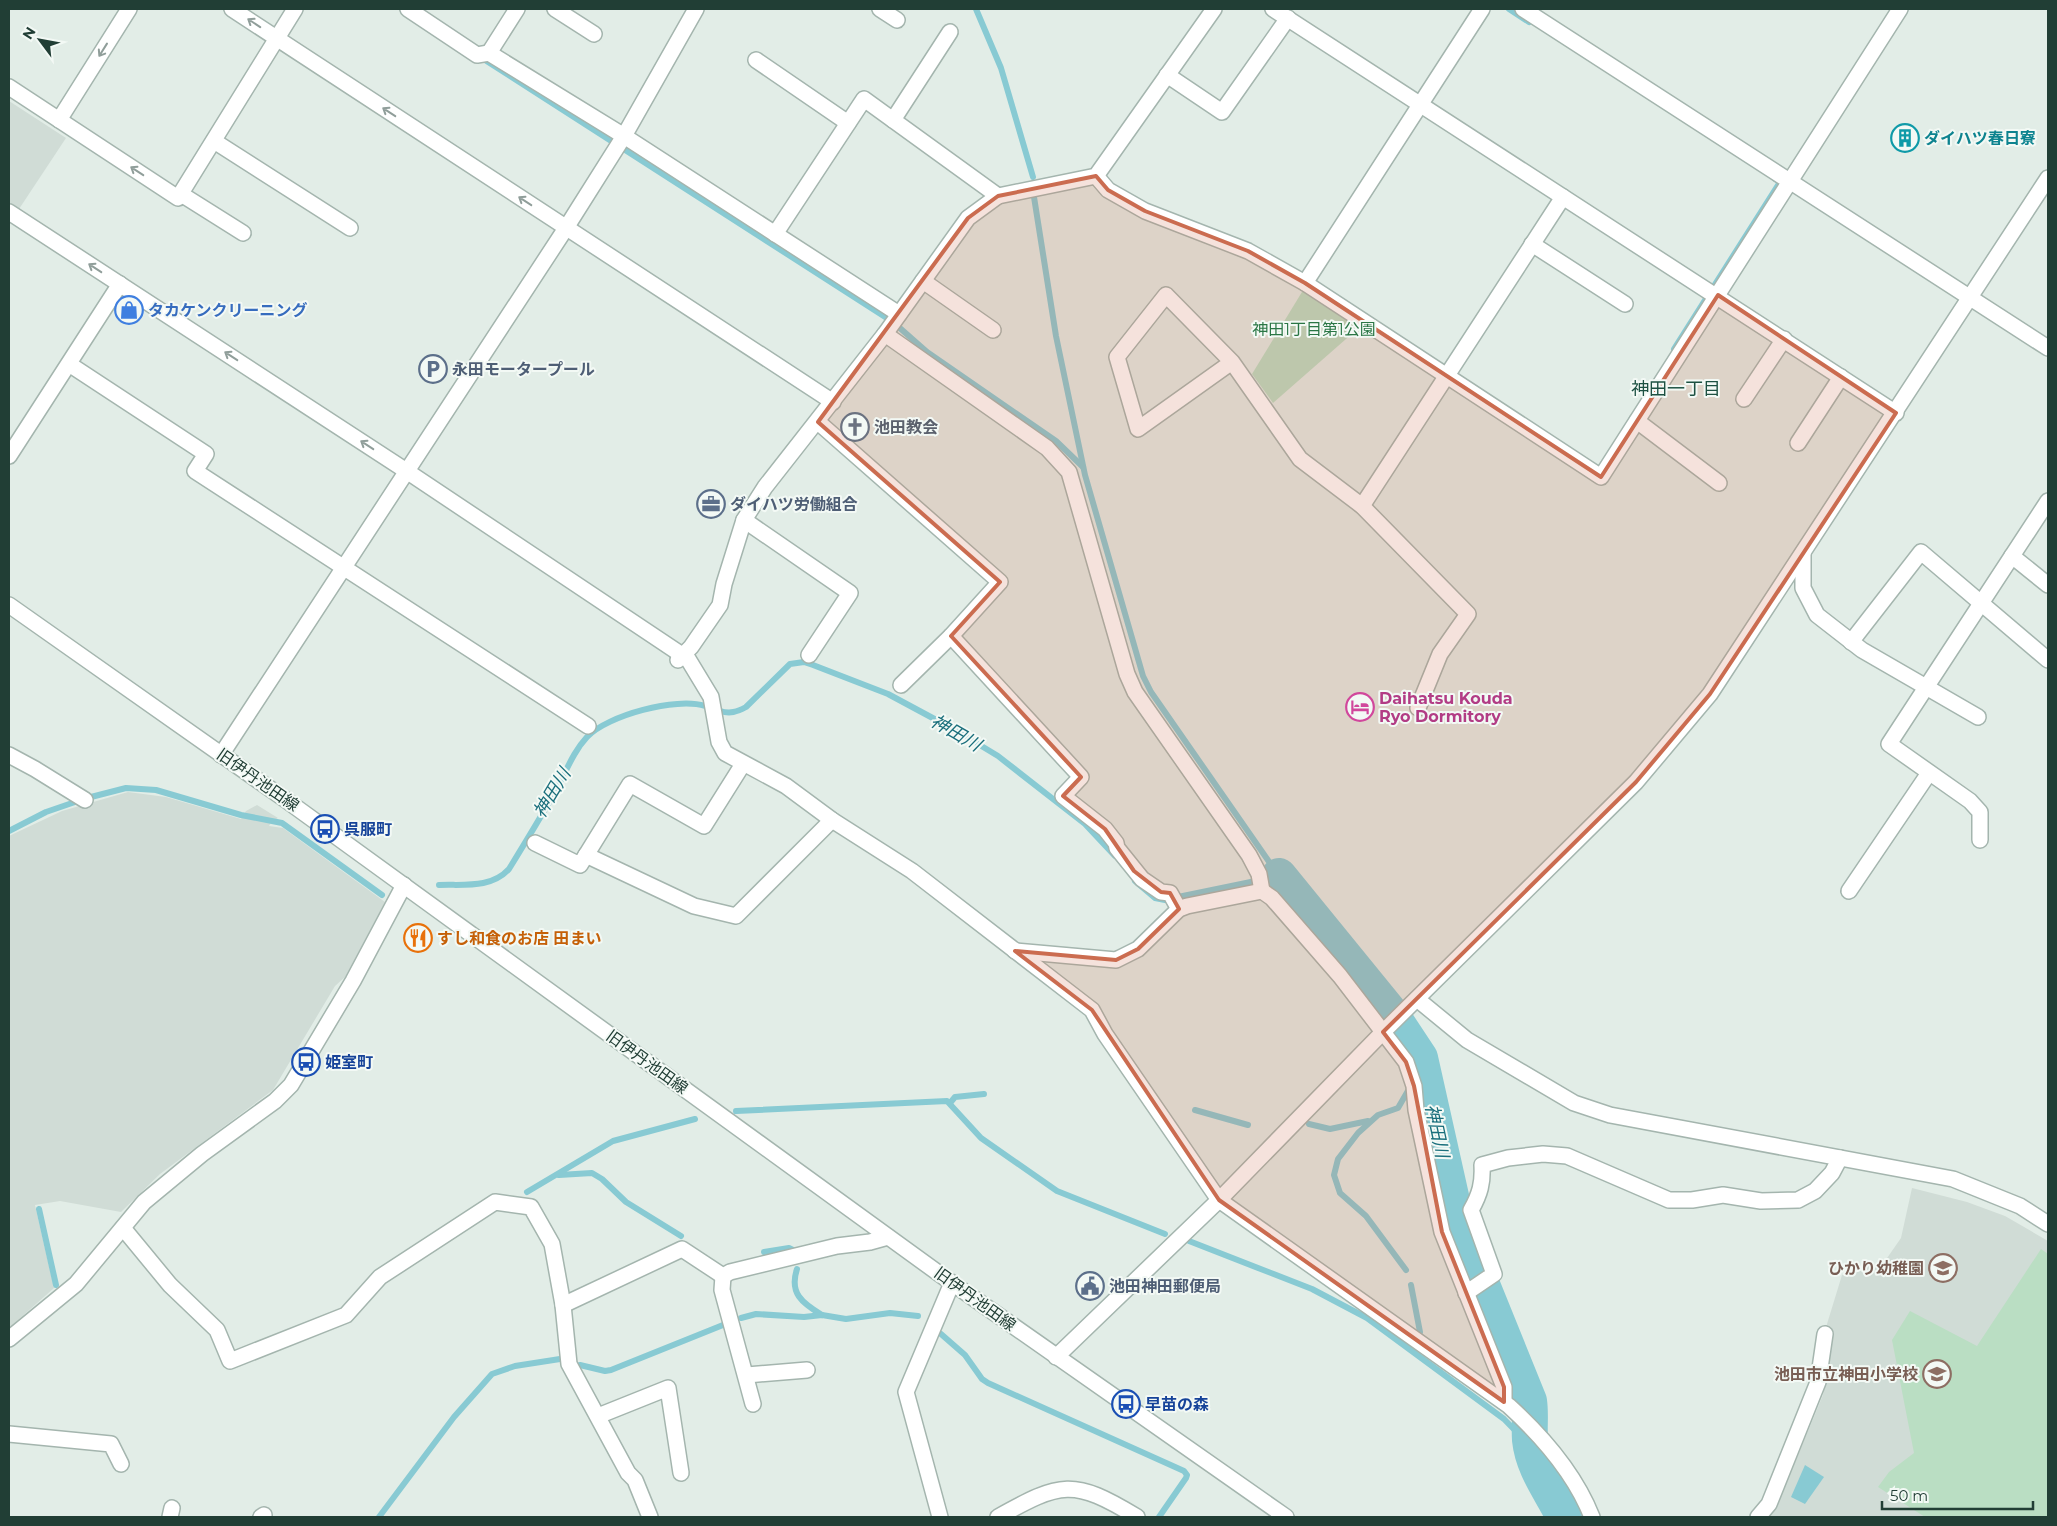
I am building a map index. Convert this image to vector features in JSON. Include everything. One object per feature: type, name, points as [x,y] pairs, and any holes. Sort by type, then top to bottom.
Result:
[{"type":"street","points":[[59,120],[128,9]]},
{"type":"street","points":[[232,9],[833,402]]},
{"type":"street","points":[[180,196],[295,9]]},
{"type":"street","points":[[408,9],[477,55],[489,53],[624,136],[899,314]]},
{"type":"street","points":[[489,53],[517,9]]},
{"type":"street","points":[[555,9],[594,34]]},
{"type":"street","points":[[221,755],[566,228],[624,136],[696,9]]},
{"type":"street","points":[[880,9],[897,20]]},
{"type":"street","points":[[680,658],[720,605],[744,520],[765,487],[818,422],[885,334],[968,218],[998,196],[1096,176],[1214,9]]},
{"type":"street","points":[[1274,9],[1896,412]]},
{"type":"street","points":[[1305,283],[1482,9]]},
{"type":"street","points":[[1523,9],[2048,348]]},
{"type":"street","points":[[1096,176],[1108,190],[1145,211],[1243,249],[1305,283],[1446,377],[1602,477],[1900,9]]},
{"type":"street","points":[[1167,75],[1222,112],[1288,18]]},
{"type":"street","points":[[894,120],[950,32]]},
{"type":"street","points":[[756,60],[848,123]]},
{"type":"street","points":[[9,87],[180,196],[243,233]]},
{"type":"street","points":[[775,234],[864,99],[998,196]]},
{"type":"street","points":[[214,142],[350,228]]},
{"type":"street","points":[[1056,1357],[1219,1200],[1385,1030],[1636,782],[1710,694],[1804,554],[2048,178]]},
{"type":"street","points":[[1362,506],[1564,196]]},
{"type":"street","points":[[9,212],[408,472],[680,658],[692,664],[711,697],[722,748],[732,759],[786,786],[832,820],[912,871],[1092,1010],[1122,1059],[1219,1200],[1504,1402],[1538,1434],[1571,1479],[1592,1517]]},
{"type":"street","points":[[1532,244],[1625,304]]},
{"type":"street","points":[[923,281],[993,330]]},
{"type":"street","points":[[9,456],[120,284]]},
{"type":"street","points":[[1232,362],[1138,429],[1117,357],[1166,295],[1232,362],[1300,459],[1362,506],[1468,614],[1440,654],[1418,708]]},
{"type":"street","points":[[885,334],[1047,448],[1069,472],[1127,674],[1135,692],[1250,855],[1260,883],[1385,1030],[1406,1062],[1414,1086],[1416,1110],[1442,1232],[1468,1291],[1504,1387],[1504,1402]]},
{"type":"street","points":[[1744,399],[1784,339]]},
{"type":"street","points":[[69,364],[206,454],[195,472],[588,726]]},
{"type":"street","points":[[1798,443],[1841,377]]},
{"type":"street","points":[[1637,421],[1719,483]]},
{"type":"street","points":[[818,422],[1000,582],[952,636],[901,685]]},
{"type":"street","points":[[1980,840],[1980,812],[1970,801],[1889,744],[2048,501]]},
{"type":"street","points":[[744,520],[850,593],[809,655]]},
{"type":"street","points":[[1851,642],[1921,552],[2048,660]]},
{"type":"street","points":[[1804,554],[1803,588],[1817,615],[1851,642],[1978,717]]},
{"type":"street","points":[[2012,556],[2048,585]]},
{"type":"street","name":"旧伊丹池田線","points":[[9,605],[404,885],[952,1283],[1286,1517]]},
{"type":"street","points":[[952,636],[1082,777],[1064,796],[1105,829],[1134,871],[1161,892],[1170,893],[1179,909]]},
{"type":"street","points":[[9,755],[35,768],[85,800]]},
{"type":"street","points":[[535,843],[580,866],[630,784],[704,826],[743,764]]},
{"type":"street","points":[[1849,891],[1929,773]]},
{"type":"street","points":[[586,855],[694,906],[736,916],[832,820]]},
{"type":"street","points":[[1016,951],[1116,960],[1138,949],[1179,909],[1260,883]]},
{"type":"street","points":[[9,1339],[76,1284],[123,1228],[134,1211],[160,1187],[274,1101],[291,1085],[353,981],[404,885]]},
{"type":"street","points":[[1413,1003],[1467,1040],[1574,1103],[1610,1115],[1953,1178],[2020,1206],[2048,1224]]},
{"type":"street","points":[[1468,1291],[1494,1274],[1471,1210],[1480,1195],[1483,1182],[1482,1165],[1508,1158],[1543,1154],[1567,1156],[1669,1200],[1692,1200],[1723,1195],[1761,1201],[1798,1200],[1816,1191],[1832,1173],[1840,1158]]},
{"type":"street","points":[[123,1228],[170,1286],[217,1330],[230,1361],[346,1315],[380,1277],[495,1202],[531,1206],[552,1244],[563,1305],[569,1364],[628,1473],[635,1480],[650,1517]]},
{"type":"street","points":[[723,1276],[730,1272],[837,1246],[870,1242],[888,1237]]},
{"type":"street","points":[[563,1305],[682,1249],[723,1276]]},
{"type":"street","points":[[723,1276],[722,1290],[754,1404]]},
{"type":"street","points":[[940,1517],[906,1392],[952,1283]]},
{"type":"street","points":[[1758,1517],[1769,1504],[1818,1382],[1825,1334]]},
{"type":"street","points":[[747,1375],[807,1370]]},
{"type":"street","points":[[598,1416],[668,1388],[680,1473]]},
{"type":"street","points":[[9,1434],[111,1444],[121,1464]]},
{"type":"street","points":[[998,1517],[1038,1495],[1062,1488],[1076,1489],[1094,1494],[1137,1517]]},
{"type":"highlighted area","points":[[1096,176],[1108,190],[1145,211],[1248,251],[1305,283],[1601,477],[1718,295],[1896,413],[1710,694],[1636,782],[1383,1032],[1406,1062],[1414,1086],[1442,1232],[1504,1387],[1504,1402],[1219,1200],[1092,1010],[1015,951],[1116,960],[1138,949],[1179,909],[1170,893],[1161,892],[1134,871],[1105,829],[1063,796],[1081,777],[951,636],[1000,582],[818,422],[968,218],[998,196]]},
{"type":"shaded area","points":[[9,101],[66,138],[19,209],[9,202]]},
{"type":"shaded area","points":[[128,792],[166,797],[241,819],[246,811],[257,805],[278,818],[272,821],[269,826],[283,828],[385,902],[345,977],[335,986],[273,1090],[160,1174],[121,1212],[60,1201],[35,1205],[54,1288],[9,1328],[9,836],[62,811]]},
{"type":"shaded area","name":"池田市立神田小学校","points":[[1912,1188],[1967,1202],[2005,1216],[2048,1241],[2048,1517],[1769,1517],[1779,1501],[1823,1395],[1829,1353],[1827,1324],[1842,1275],[1885,1261],[1901,1238]]},
{"type":"green space","name":"神田1丁目第1公園","points":[[1305,287],[1362,325],[1273,403],[1252,374]]},
{"type":"green space","name":"池田市立神田小学校","points":[[2041,1249],[2048,1254],[2048,1517],[1925,1517],[1878,1487],[1889,1472],[1914,1453],[1892,1340],[1910,1311],[1977,1346]]},
{"type":"water","points":[[1805,1465],[1824,1477],[1805,1504],[1791,1497]]},
{"type":"waterway","points":[[976,9],[1001,68],[1033,177]]},
{"type":"waterway","points":[[1509,9],[1529,22]]},
{"type":"waterway","points":[[484,56],[485,60],[893,322],[927,352],[1056,441],[1083,467]]},
{"type":"waterway","points":[[1674,349],[1780,182],[1775,179]]},
{"type":"waterway","points":[[1034,197],[1056,336],[1085,475],[1143,676],[1151,692],[1279,876],[1178,897]]},
{"type":"waterway","name":"神田川","points":[[720,711],[733,712],[746,707],[790,664],[804,662],[813,665],[888,694],[955,730],[998,756],[1085,824],[1115,856]]},
{"type":"waterway","name":"神田川","points":[[439,885],[485,883],[494,880],[509,869],[578,749],[587,737],[597,729],[626,715],[660,706],[677,704],[705,706]]},
{"type":"waterway","name":"神田川","points":[[91,797],[126,788],[156,790],[241,815],[282,823],[382,895]]},
{"type":"waterway","name":"神田川","points":[[9,831],[46,812],[75,802]]},
{"type":"waterway","name":"神田川","points":[[1279,876],[1389,1011],[1420,1058],[1457,1223],[1529,1401],[1530,1440],[1535,1461],[1564,1517]]},
{"type":"waterway","name":"神田川","points":[[1135,881],[1155,898],[1165,900]]},
{"type":"waterway","name":"神田川","points":[[1416,1079],[1423,1068]]},
{"type":"waterway","points":[[1406,1270],[1366,1216],[1340,1193],[1334,1175],[1338,1159],[1358,1133],[1378,1115],[1398,1108],[1409,1089]]},
{"type":"waterway","points":[[950,1103],[955,1097],[984,1094]]},
{"type":"waterway","points":[[736,1111],[947,1101],[981,1138],[1057,1191],[1165,1234]]},
{"type":"waterway","points":[[1195,1110],[1248,1125]]},
{"type":"waterway","points":[[527,1192],[613,1141],[695,1119]]},
{"type":"waterway","points":[[1309,1124],[1330,1129],[1368,1121]]},
{"type":"waterway","points":[[559,1175],[592,1173],[602,1179],[626,1202],[681,1236]]},
{"type":"waterway","points":[[39,1209],[56,1285]]},
{"type":"waterway","points":[[1189,1241],[1312,1289],[1367,1318],[1504,1419],[1532,1448]]},
{"type":"waterway","points":[[764,1252],[789,1248],[793,1250]]},
{"type":"waterway","points":[[797,1269],[795,1277],[796,1291],[803,1302],[822,1315]]},
{"type":"waterway","points":[[1411,1285],[1420,1332]]},
{"type":"waterway","points":[[741,1318],[756,1314],[804,1317],[822,1315],[846,1319],[890,1313],[918,1316]]},
{"type":"waterway","points":[[580,1365],[605,1371],[611,1370],[723,1325]]},
{"type":"waterway","points":[[941,1334],[965,1355],[982,1379],[988,1383],[1184,1471],[1187,1475],[1186,1478],[1159,1517]]},
{"type":"waterway","points":[[379,1517],[454,1417],[492,1374],[515,1366],[560,1359]]},
{"type":"place","name":"ダイハツ春日寮","points":[[1905,138]]},
{"type":"place","name":"タカケンクリーニング","points":[[129,310]]},
{"type":"place","name":"永田モータープール","points":[[433,369]]},
{"type":"place","name":"池田教会","points":[[855,427]]},
{"type":"place","name":"ダイハツ労働組合","points":[[711,504]]},
{"type":"place","name":"Daihatsu Kouda Ryo Dormitory","points":[[1360,707]]},
{"type":"place","name":"呉服町","points":[[325,829]]},
{"type":"place","name":"すし和食のお店 田まい","points":[[418,938]]},
{"type":"place","name":"姫室町","points":[[306,1062]]},
{"type":"place","name":"ひかり幼稚園","points":[[1943,1268]]},
{"type":"place","name":"池田神田郵便局","points":[[1090,1286]]},
{"type":"place","name":"池田市立神田小学校","points":[[1937,1374]]},
{"type":"place","name":"早苗の森","points":[[1126,1404]]},
{"type":"district","name":"神田一丁目","points":[[1676,389]]}]
